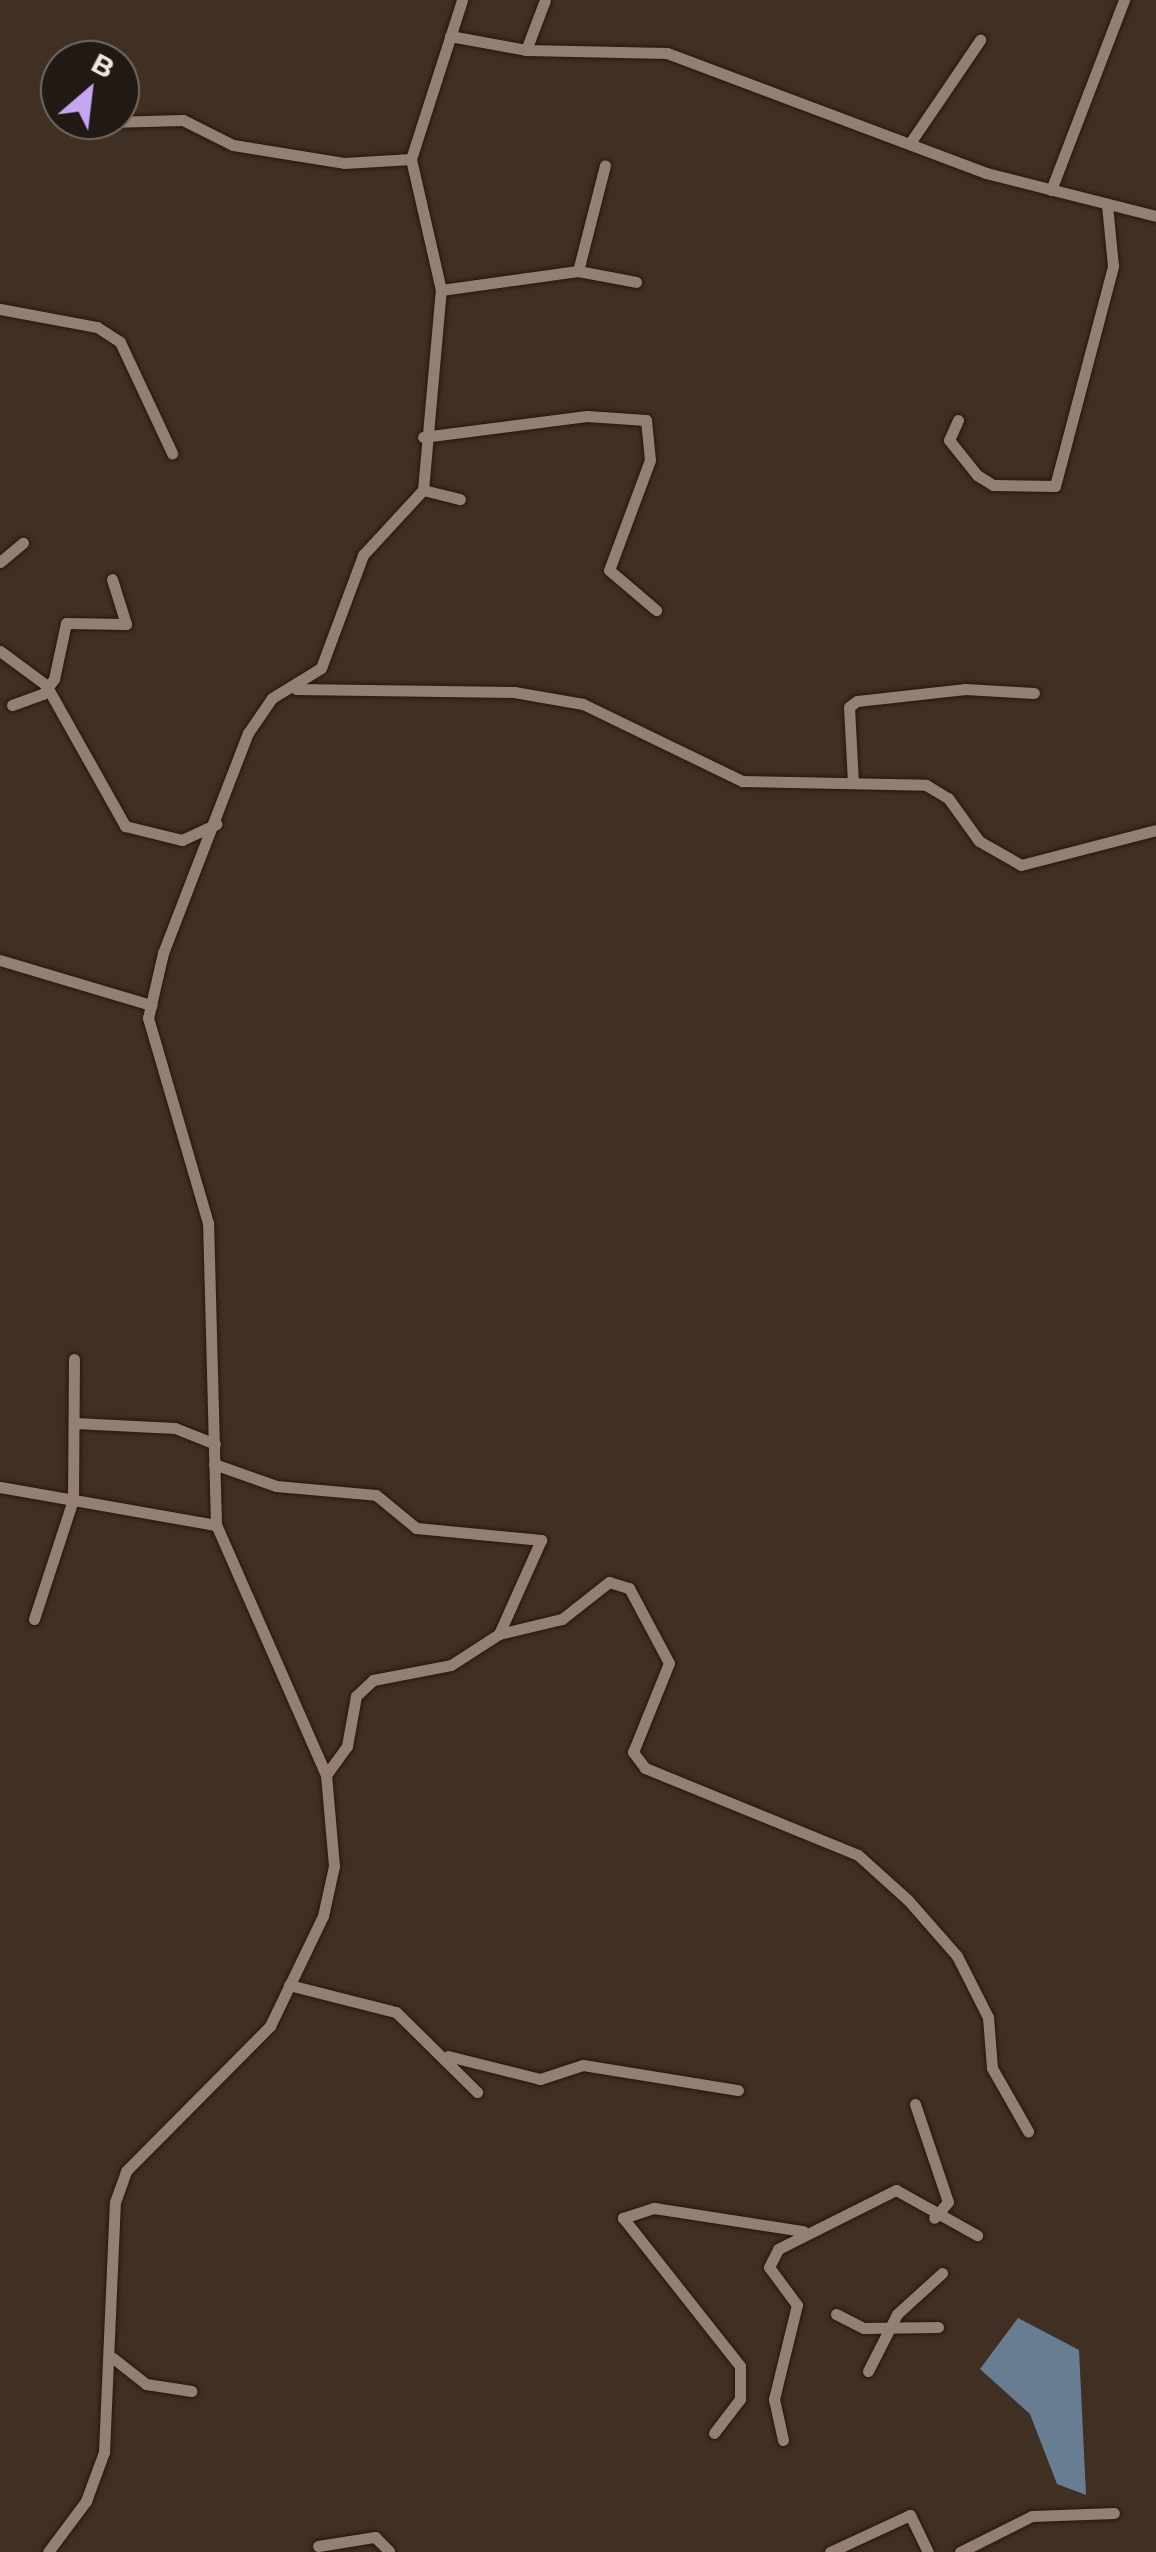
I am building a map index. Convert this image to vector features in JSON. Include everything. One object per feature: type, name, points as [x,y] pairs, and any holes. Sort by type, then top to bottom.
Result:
[{"type":"street","points":[[48,2552],[86,2502],[104,2452],[113,2358],[116,2202],[126,2170],[236,2069],[288,1985],[323,1916],[334,1866],[326,1776],[216,1525],[208,1223],[150,1004],[248,733],[272,698],[322,668],[364,555],[423,490],[423,436],[441,290],[411,159],[462,0]]},
{"type":"street","points":[[526,50],[544,0]]},
{"type":"street","points":[[1051,190],[1124,0]]},
{"type":"street","points":[[450,36],[526,50],[668,53],[910,143],[1051,190],[1156,216]]},
{"type":"street","points":[[910,143],[980,40]]},
{"type":"street","points":[[140,121],[184,120],[233,145],[344,163],[411,159]]},
{"type":"street","points":[[578,271],[605,165]]},
{"type":"street","points":[[958,420],[949,440],[978,475],[994,485],[1055,486],[1113,266],[1106,205]]},
{"type":"street","points":[[441,290],[578,271],[636,282]]},
{"type":"street","points":[[0,309],[98,328],[120,342],[172,453]]},
{"type":"street","points":[[423,436],[586,416],[646,420],[650,460],[610,570],[656,610]]},
{"type":"street","points":[[423,490],[460,499]]},
{"type":"street","points":[[0,562],[23,544]]},
{"type":"street","points":[[12,705],[46,685],[66,622],[126,624],[112,579]]},
{"type":"street","points":[[0,650],[46,685],[125,826],[182,840],[216,824]]},
{"type":"street","points":[[292,688],[514,692],[583,704],[742,781],[926,786],[948,798],[979,841],[1021,865],[1156,830]]},
{"type":"street","points":[[853,782],[849,707],[857,701],[965,689],[1034,693]]},
{"type":"street","points":[[0,960],[150,1004]]},
{"type":"street","points":[[34,1619],[73,1500],[74,1359]]},
{"type":"street","points":[[75,1423],[176,1428],[215,1444]]},
{"type":"street","points":[[214,1464],[276,1486],[376,1495],[416,1528],[540,1540],[498,1634]]},
{"type":"street","points":[[0,1488],[216,1525]]},
{"type":"street","points":[[326,1776],[347,1746],[356,1696],[373,1680],[451,1665],[498,1634],[562,1618],[609,1582],[629,1588],[668,1663],[634,1752],[646,1768],[858,1856],[908,1900],[964,1971],[988,2017],[992,2068],[1028,2131]]},
{"type":"street","points":[[288,1985],[396,2012],[448,2056],[477,2092]]},
{"type":"street","points":[[448,2056],[540,2079],[583,2064],[738,2090]]},
{"type":"street","points":[[916,2104],[948,2202],[934,2218]]},
{"type":"street","points":[[783,2440],[774,2399],[797,2305],[769,2267],[804,2230],[896,2190],[934,2218],[977,2235]]},
{"type":"street","points":[[714,2432],[740,2399],[740,2366],[624,2218],[654,2208],[804,2230]]},
{"type":"street","points":[[868,2371],[894,2324],[942,2272]]},
{"type":"street","points":[[836,2314],[864,2328],[894,2324],[938,2327]]},
{"type":"street","points":[[113,2358],[146,2384],[191,2391]]},
{"type":"street","points":[[960,2552],[1032,2516],[1114,2513]]},
{"type":"street","points":[[830,2552],[910,2515],[928,2552]]},
{"type":"street","points":[[318,2546],[374,2537],[389,2551]]},
{"type":"water","points":[[1018,2318],[1079,2350],[1086,2495],[1057,2484],[1030,2414],[980,2369]]}]
